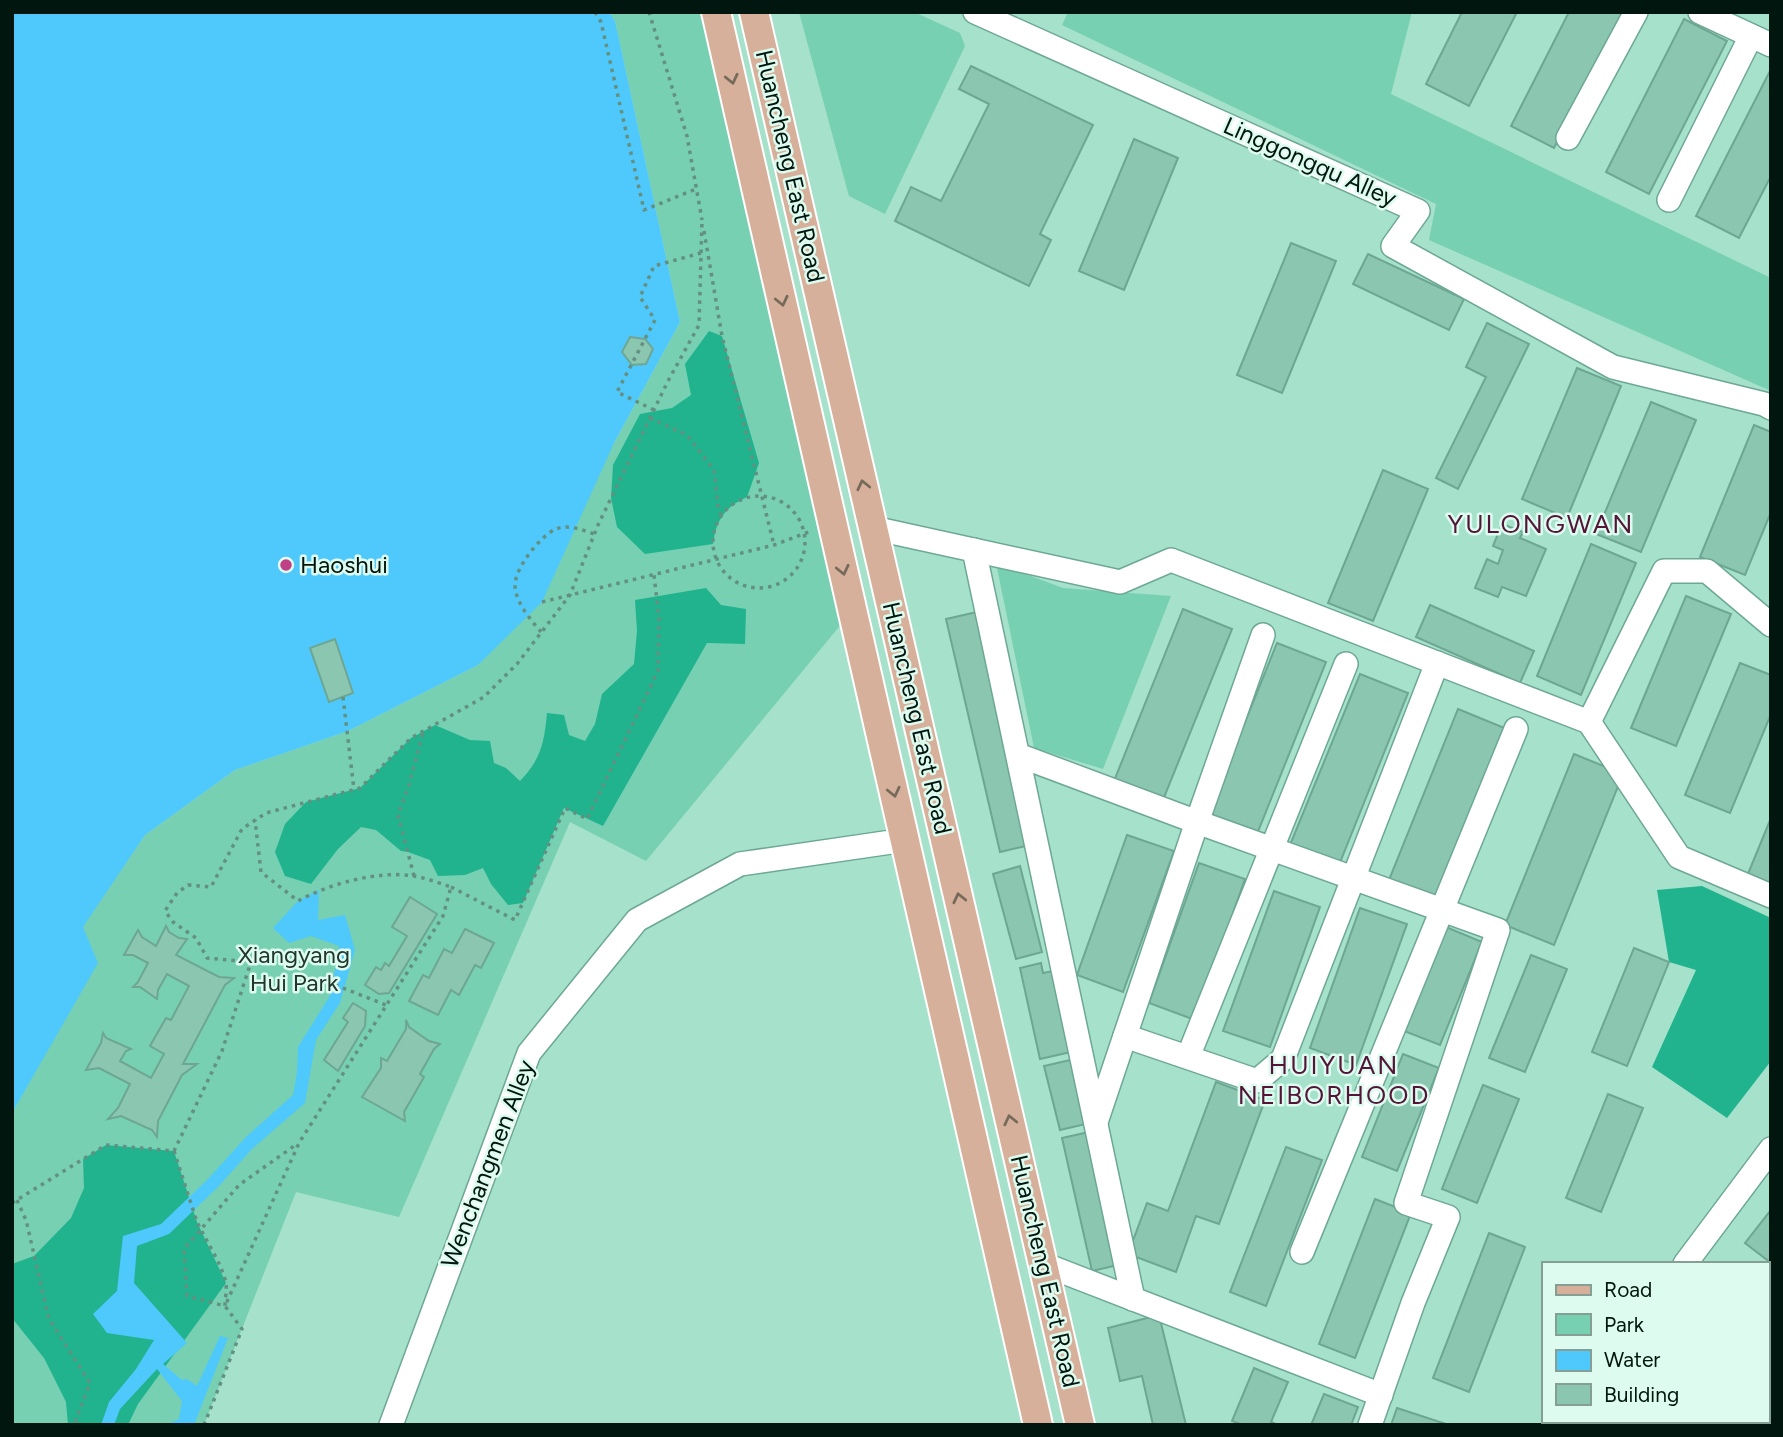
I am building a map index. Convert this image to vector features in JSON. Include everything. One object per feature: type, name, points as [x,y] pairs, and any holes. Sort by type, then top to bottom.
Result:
[{"type":"main road","name":"Huancheng East Road","points":[[716,12],[1038,1425]]},
{"type":"main road","name":"Huancheng East Road","points":[[754,12],[1080,1425]]},
{"type":"street","name":"Linggongqu Alley","points":[[975,12],[1418,211],[1393,246],[1613,367],[1764,404],[1771,408]]},
{"type":"street","points":[[1567,138],[1636,12]]},
{"type":"street","points":[[1669,200],[1761,40],[1700,12]]},
{"type":"street","points":[[873,528],[1120,582],[1171,560],[1589,722],[1679,857],[1771,896]]},
{"type":"street","points":[[974,550],[1133,1298]]},
{"type":"street","points":[[1589,722],[1664,572],[1707,571],[1771,625]]},
{"type":"street","points":[[1096,1123],[1263,635]]},
{"type":"street","points":[[1125,1036],[1257,1081],[1283,1059],[1437,663]]},
{"type":"street","points":[[1188,1057],[1346,664]]},
{"type":"street","points":[[1302,1252],[1516,729]]},
{"type":"street","points":[[1018,755],[1498,930],[1406,1203],[1448,1217],[1413,1303],[1370,1425]]},
{"type":"street","name":"Wenchangmen Alley","points":[[391,1425],[529,1053],[637,920],[740,864],[905,841]]},
{"type":"street","points":[[1686,1262],[1771,1149]]},
{"type":"street","points":[[1043,1264],[1381,1395]]},
{"type":"path","points":[[595,12],[601,22],[644,211],[696,189]]},
{"type":"path","points":[[649,12],[687,136],[722,336],[774,545]]},
{"type":"path","points":[[225,1306],[226,1283],[186,1192],[174,1151],[222,1051],[251,962],[207,958],[196,938],[173,922],[165,911],[177,893],[188,885],[211,887],[242,829],[266,813],[360,788],[411,738],[484,697],[517,664],[570,595],[594,534],[699,325],[702,221]]},
{"type":"path","points":[[654,410],[617,392],[655,320],[640,297],[654,266],[701,253]]},
{"type":"path","points":[[650,418],[687,435],[714,470],[721,514]]},
{"type":"path","points":[[763,495],[778,499],[790,507],[800,519],[805,533],[801,563],[792,575],[779,584],[765,588],[735,582],[724,572],[716,559],[713,536],[721,514],[733,503],[747,497],[763,495]]},
{"type":"path","points":[[542,602],[774,545],[833,523]]},
{"type":"path","points":[[541,632],[524,612],[515,585],[527,553],[556,528],[576,527],[594,534]]},
{"type":"path","points":[[255,820],[261,872],[298,901],[318,890],[382,875],[414,876],[451,887],[515,920],[565,808],[587,818],[658,670],[659,618],[654,575]]},
{"type":"path","points":[[343,697],[354,790]]},
{"type":"path","points":[[414,876],[398,815],[423,732]]},
{"type":"path","points":[[225,1306],[299,1143],[443,916],[451,887]]},
{"type":"path","points":[[312,984],[320,979],[386,1005]]},
{"type":"path","points":[[204,1425],[242,1329],[225,1306],[187,1296],[184,1249],[239,1185],[299,1143]]},
{"type":"path","points":[[74,1425],[90,1383],[48,1319],[26,1220],[14,1201],[106,1144],[174,1151]]},
{"type":"green space","name":"Xiangyang Hui Park","points":[[609,12],[716,12],[852,611],[646,861],[570,822],[399,1217],[296,1192],[204,1425],[12,1425],[12,1113],[41,1061],[82,927],[145,835],[235,770],[348,731],[478,665],[614,443],[680,322],[615,21]]},
{"type":"green space","points":[[799,12],[914,12],[960,33],[965,46],[885,214],[849,196]]},
{"type":"green space","points":[[1068,12],[1412,12],[1391,94],[1771,278],[1771,391],[1429,240],[1436,204],[1062,25]]},
{"type":"green space","points":[[709,331],[722,336],[759,463],[747,497],[723,515],[716,528],[713,544],[645,554],[617,527],[611,498],[613,465],[640,414],[672,408],[691,395],[685,364]]},
{"type":"green space","points":[[996,563],[1063,588],[1171,596],[1103,769],[1034,748]]},
{"type":"green space","points":[[706,588],[721,605],[746,609],[745,644],[707,643],[603,826],[564,808],[523,903],[508,905],[491,884],[483,868],[465,875],[438,876],[430,860],[401,851],[376,830],[361,827],[338,849],[311,884],[285,876],[275,852],[285,824],[306,802],[360,788],[411,738],[435,725],[470,740],[490,741],[494,763],[506,768],[520,781],[533,765],[540,750],[547,713],[564,715],[569,735],[585,741],[595,724],[602,694],[634,664],[637,631],[635,600]]},
{"type":"green space","points":[[1702,886],[1771,918],[1771,1061],[1727,1118],[1652,1067],[1696,970],[1669,962],[1657,890]]},
{"type":"green space","points":[[106,1145],[174,1151],[197,1222],[226,1283],[138,1404],[128,1425],[68,1425],[66,1402],[44,1358],[12,1318],[12,1264],[34,1256],[71,1218],[84,1188],[83,1159]]},
{"type":"water","name":"Haoshui","points":[[12,12],[609,12],[615,21],[680,322],[614,443],[542,602],[478,665],[348,731],[235,770],[145,835],[83,927],[98,963],[12,1113]]},
{"type":"water","points":[[319,890],[318,920],[345,915],[355,950],[340,1003],[316,1040],[305,1103],[252,1149],[218,1187],[169,1234],[137,1246],[134,1283],[187,1343],[163,1364],[182,1380],[187,1379],[197,1386],[220,1336],[228,1338],[194,1425],[166,1425],[179,1419],[182,1401],[157,1369],[120,1409],[114,1425],[101,1425],[109,1402],[136,1369],[154,1340],[107,1333],[93,1314],[117,1291],[123,1236],[161,1224],[208,1179],[246,1137],[293,1095],[298,1047],[331,994],[339,946],[311,936],[289,943],[273,928],[298,901]]},
{"type":"building","points":[[1462,12],[1517,12],[1469,106],[1426,84]]},
{"type":"building","points":[[1569,12],[1623,12],[1554,148],[1511,126]]},
{"type":"building","points":[[1684,19],[1727,41],[1649,194],[1606,172]]},
{"type":"building","points":[[971,66],[1093,125],[1040,234],[1051,240],[1029,286],[895,221],[911,187],[941,201],[989,104],[959,89]]},
{"type":"building","points":[[1771,69],[1771,176],[1739,238],[1696,216]]},
{"type":"building","points":[[1134,139],[1178,158],[1124,290],[1079,271]]},
{"type":"building","points":[[1291,243],[1336,261],[1282,393],[1237,375]]},
{"type":"building","points":[[1368,254],[1464,299],[1449,330],[1353,284]]},
{"type":"building","points":[[1487,323],[1529,344],[1458,489],[1436,478],[1486,377],[1466,367]]},
{"type":"building","points":[[630,337],[645,339],[653,349],[646,364],[632,365],[622,352]]},
{"type":"building","points":[[1577,368],[1621,386],[1567,518],[1522,499]]},
{"type":"building","points":[[1651,402],[1696,420],[1641,552],[1596,534]]},
{"type":"building","points":[[1754,425],[1771,432],[1771,512],[1745,575],[1700,557]]},
{"type":"building","points":[[1383,470],[1428,489],[1373,621],[1328,603]]},
{"type":"building","points":[[1502,524],[1523,532],[1520,538],[1546,549],[1526,596],[1502,587],[1498,597],[1475,588],[1487,559],[1498,564],[1503,550],[1493,546]]},
{"type":"building","points":[[1591,544],[1636,563],[1581,695],[1537,676]]},
{"type":"building","points":[[1686,596],[1731,614],[1676,746],[1631,728]]},
{"type":"building","points":[[1430,605],[1534,651],[1520,683],[1416,637]]},
{"type":"building","points":[[1183,609],[1232,629],[1163,800],[1114,781]]},
{"type":"building","points":[[977,612],[1030,845],[1000,852],[946,619]]},
{"type":"building","points":[[335,639],[353,693],[329,702],[310,648]]},
{"type":"building","points":[[1277,643],[1326,662],[1257,834],[1208,814]]},
{"type":"building","points":[[1740,663],[1771,675],[1771,714],[1730,813],[1685,795]]},
{"type":"building","points":[[1360,674],[1408,693],[1339,865],[1290,845]]},
{"type":"building","points":[[1458,709],[1507,729],[1438,900],[1389,880]]},
{"type":"building","points":[[1574,754],[1623,774],[1554,945],[1505,925]]},
{"type":"building","points":[[1771,818],[1771,891],[1745,881]]},
{"type":"building","points":[[1127,835],[1174,851],[1123,992],[1077,975]]},
{"type":"building","points":[[1199,863],[1245,879],[1195,1020],[1149,1003]]},
{"type":"building","points":[[1020,866],[1042,952],[1016,959],[993,874]]},
{"type":"building","points":[[1274,891],[1320,907],[1270,1047],[1223,1031]]},
{"type":"building","points":[[410,897],[437,914],[389,993],[379,994],[365,985],[376,967],[381,970],[385,963],[389,966],[407,936],[392,927]]},
{"type":"building","points":[[1360,908],[1407,924],[1356,1065],[1310,1048]]},
{"type":"building","points":[[166,926],[169,932],[187,939],[176,955],[219,977],[234,978],[225,985],[183,1064],[197,1064],[182,1075],[158,1121],[157,1137],[152,1130],[121,1116],[108,1119],[118,1108],[130,1084],[99,1068],[86,1070],[101,1043],[103,1033],[106,1038],[131,1049],[126,1051],[120,1061],[151,1078],[164,1054],[150,1046],[166,1018],[171,1020],[189,986],[167,974],[158,990],[157,999],[140,987],[133,987],[148,963],[133,955],[124,955],[138,930],[142,937],[156,946]]},
{"type":"building","points":[[1446,927],[1482,942],[1440,1045],[1404,1031]]},
{"type":"building","points":[[465,929],[494,943],[481,968],[475,965],[459,995],[451,990],[438,1015],[409,1001],[423,975],[429,978],[444,949],[452,953]]},
{"type":"building","points":[[1634,948],[1669,962],[1627,1066],[1592,1052]]},
{"type":"building","points":[[1531,955],[1567,969],[1525,1072],[1489,1058]]},
{"type":"building","points":[[1041,963],[1043,973],[1053,971],[1071,1052],[1040,1059],[1020,968]]},
{"type":"building","points":[[353,1003],[366,1011],[365,1026],[338,1071],[324,1060],[348,1022],[343,1018]]},
{"type":"building","points":[[406,1020],[409,1027],[429,1041],[440,1044],[434,1049],[420,1074],[424,1077],[404,1112],[405,1121],[362,1097],[381,1068],[381,1058],[387,1061],[406,1029]]},
{"type":"building","points":[[1403,1054],[1439,1068],[1397,1171],[1362,1157]]},
{"type":"building","points":[[1075,1059],[1090,1123],[1060,1130],[1044,1066]]},
{"type":"building","points":[[1216,1082],[1265,1100],[1219,1224],[1196,1216],[1176,1272],[1128,1254],[1147,1203],[1168,1211]]},
{"type":"building","points":[[1483,1085],[1519,1099],[1477,1203],[1442,1189]]},
{"type":"building","points":[[1608,1094],[1643,1108],[1601,1212],[1566,1198]]},
{"type":"building","points":[[1089,1132],[1118,1265],[1092,1271],[1062,1138]]},
{"type":"building","points":[[1286,1147],[1322,1160],[1266,1306],[1230,1292]]},
{"type":"building","points":[[1375,1199],[1411,1213],[1355,1358],[1319,1344]]},
{"type":"building","points":[[1771,1210],[1771,1263],[1745,1243]]},
{"type":"building","points":[[1489,1233],[1525,1247],[1469,1392],[1433,1378]]},
{"type":"building","points":[[1771,1310],[1769,1394],[1769,1312]]},
{"type":"building","points":[[1159,1315],[1186,1425],[1153,1425],[1142,1376],[1120,1381],[1108,1328]]},
{"type":"building","points":[[1254,1368],[1288,1382],[1271,1422],[1278,1425],[1243,1425],[1232,1421]]},
{"type":"building","points":[[1324,1394],[1358,1407],[1351,1425],[1311,1425]]},
{"type":"building","points":[[1397,1408],[1449,1425],[1391,1425]]},
{"type":"building","points":[[1667,1423],[1669,1425],[1600,1425]]},
{"type":"building","points":[[1686,1423],[1746,1423],[1745,1425]]},
{"type":"place","name":"Haoshui","points":[[286,565]]},
{"type":"district","name":"YULONGWAN","points":[[1541,524]]},
{"type":"district","name":"HUIYUAN NEIBORHOOD","points":[[1334,1080]]}]
